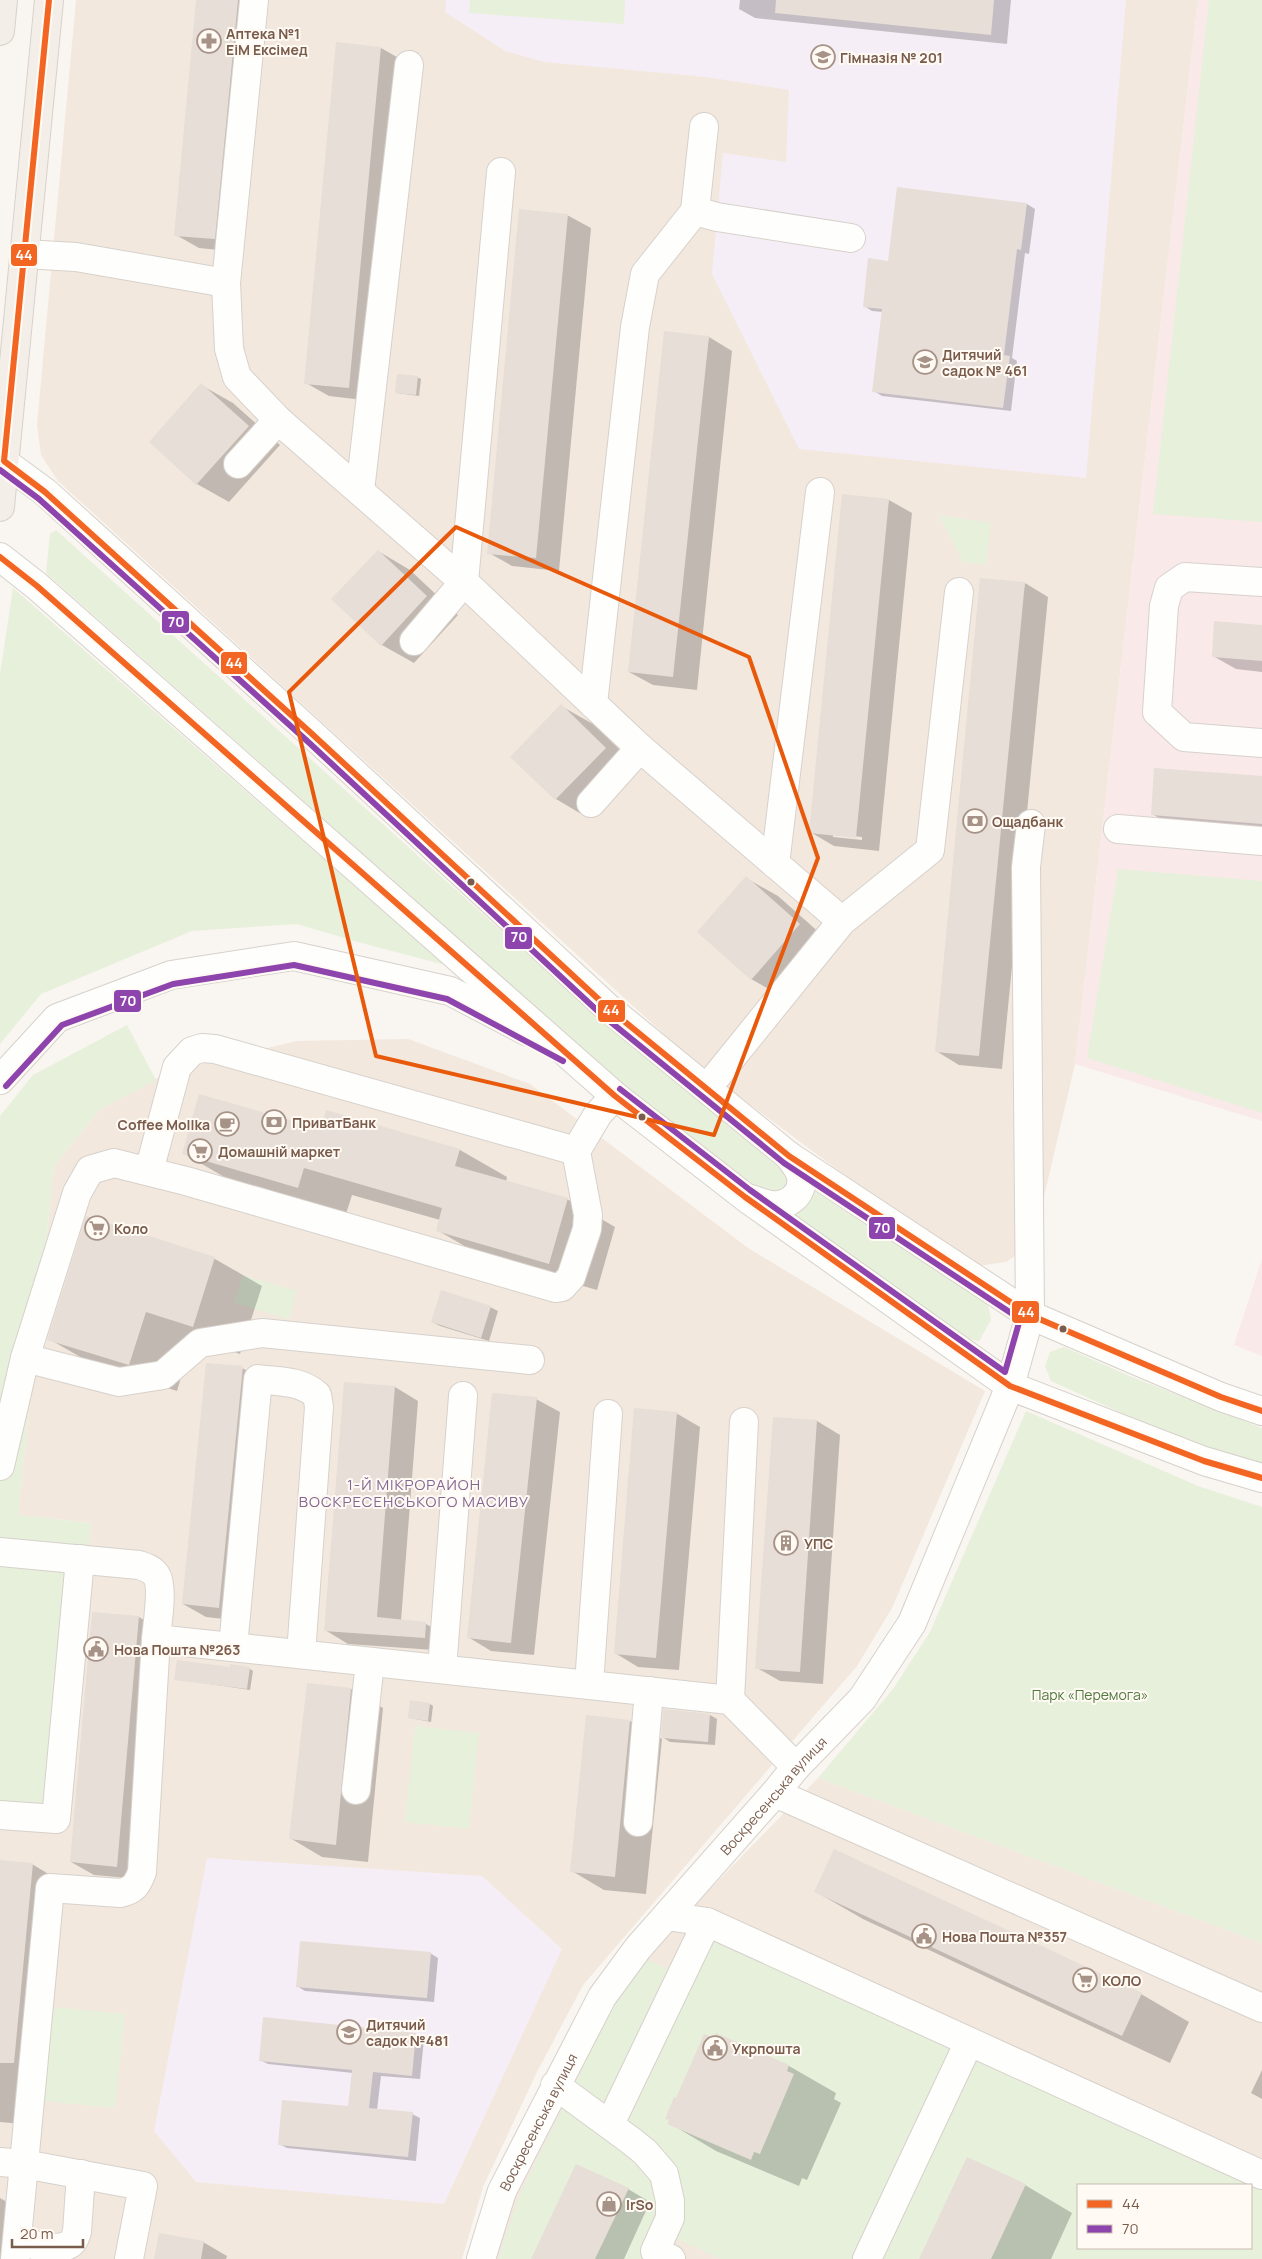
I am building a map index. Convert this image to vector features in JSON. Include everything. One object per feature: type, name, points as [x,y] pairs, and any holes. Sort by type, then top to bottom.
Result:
[{"type":"main road","points":[[0,30],[3,0]]},
{"type":"main road","points":[[0,507],[2,460],[48,0]]},
{"type":"street","points":[[254,0],[226,283],[229,349],[237,377],[278,420],[464,582],[640,748],[842,921]]},
{"type":"street","points":[[360,491],[409,65]]},
{"type":"street","points":[[593,704],[635,327],[645,274],[696,211],[704,127]]},
{"type":"street","points":[[414,640],[464,582],[501,172]]},
{"type":"street","points":[[696,211],[717,217],[851,238]]},
{"type":"street","points":[[24,254],[76,257],[226,283]]},
{"type":"street","points":[[238,464],[278,420]]},
{"type":"street","points":[[2,460],[45,492],[296,719],[608,1008],[789,1156],[1030,1315],[1222,1397],[1262,1411]]},
{"type":"street","points":[[775,864],[820,492]]},
{"type":"street","points":[[0,557],[37,586],[615,1096],[745,1197],[1010,1386],[1204,1460],[1262,1478]]},
{"type":"street","points":[[1262,582],[1185,577],[1169,588],[1164,606],[1158,712],[1184,737],[1262,743]]},
{"type":"street","points":[[707,1088],[842,921],[930,850],[959,592]]},
{"type":"street","points":[[591,803],[640,748]]},
{"type":"street","name":"Воскресенська вулиця","points":[[481,2259],[502,2191],[602,1997],[638,1948],[796,1767],[862,1699],[912,1623],[1010,1386],[1030,1315],[1028,1288],[1026,867],[1031,824]]},
{"type":"street","points":[[1118,830],[1262,841]]},
{"type":"street","points":[[0,1080],[57,1018],[171,975],[294,956],[450,991],[567,1053]]},
{"type":"street","points":[[149,1171],[177,1067],[192,1050],[202,1048],[215,1050],[576,1151]]},
{"type":"street","points":[[0,1466],[25,1358],[77,1193],[90,1170],[114,1162],[556,1288],[568,1284],[587,1230],[587,1210],[576,1151],[598,1114],[615,1096]]},
{"type":"street","points":[[745,1197],[771,1205],[793,1200],[801,1189],[801,1176],[789,1156]]},
{"type":"street","points":[[25,1358],[119,1382],[163,1375],[200,1343],[262,1333],[530,1360]]},
{"type":"street","points":[[232,1647],[258,1380],[298,1383],[309,1388],[317,1395],[319,1407],[301,1654]]},
{"type":"street","points":[[442,1669],[463,1396]]},
{"type":"street","points":[[589,1684],[608,1414]]},
{"type":"street","points":[[730,1700],[744,1422]]},
{"type":"street","points":[[0,1552],[139,1565],[149,1568],[157,1575],[160,1587],[142,1872],[138,1884],[132,1890],[120,1893],[50,1888],[12,2163],[16,2251],[68,2246],[73,2241],[77,2232],[82,2174]]},
{"type":"street","points":[[0,1815],[56,1819],[80,1559]]},
{"type":"street","points":[[156,1639],[730,1700],[796,1767]]},
{"type":"street","points":[[356,1790],[370,1662]]},
{"type":"street","points":[[638,1822],[649,1691]]},
{"type":"street","points":[[775,1793],[1262,2008]]},
{"type":"street","points":[[666,1916],[707,1922],[1262,2176]]},
{"type":"street","points":[[610,2124],[707,1922]]},
{"type":"street","points":[[867,2259],[969,2042]]},
{"type":"street","points":[[555,2085],[610,2124],[645,2152],[664,2174],[670,2201],[670,2218],[660,2256]]},
{"type":"street","points":[[12,2163],[143,2186],[129,2259]]},
{"type":"highlighted area","points":[[456,527],[749,657],[818,858],[714,1135],[376,1056],[289,692]]},
{"type":"shaded area","points":[[76,0],[1198,0],[1075,1064],[1033,1244],[1006,1262],[977,1266],[842,1173],[701,1068],[58,481],[41,455],[37,425]]},
{"type":"shaded area","name":"Дитячий садок № 461","points":[[446,0],[1126,0],[1086,478],[799,449],[712,274],[723,153],[786,162],[789,90],[706,77],[544,62],[505,51],[445,12]]},
{"type":"shaded area","points":[[1198,0],[1262,0],[1262,1121],[1075,1064]]},
{"type":"shaded area","points":[[408,1039],[530,1084],[748,1248],[985,1391],[892,1608],[857,1666],[583,1985],[537,2072],[483,2187],[462,2259],[0,2259],[0,1808],[91,1523],[18,1515],[54,1166],[100,1109],[170,1071],[297,1041]]},
{"type":"shaded area","points":[[1262,1259],[1262,1356],[1234,1345]]},
{"type":"shaded area","points":[[818,1778],[1262,1943],[1262,2259],[494,2259],[514,2196],[607,2008],[681,1919]]},
{"type":"shaded area","name":"Дитячий садок №481","points":[[207,1858],[482,1876],[562,1949],[444,2204],[196,2182],[154,2131]]},
{"type":"green space","points":[[470,0],[625,0],[624,24],[469,13]]},
{"type":"green space","points":[[1209,0],[1262,0],[1262,522],[1153,514]]},
{"type":"green space","points":[[939,515],[991,523],[986,565],[963,562]]},
{"type":"green space","points":[[56,530],[595,1015],[782,1170],[988,1305],[991,1320],[979,1341],[963,1338],[725,1174],[46,573],[50,534]]},
{"type":"green space","points":[[13,588],[445,965],[297,924],[192,931],[41,994],[0,1044],[0,674]]},
{"type":"green space","points":[[1118,869],[1262,881],[1262,1113],[1087,1058]]},
{"type":"green space","points":[[127,1025],[156,1080],[100,1109],[54,1166],[18,1515],[91,1523],[63,1814],[0,1808],[0,1116],[33,1075]]},
{"type":"green space","points":[[243,1275],[297,1291],[289,1319],[234,1303]]},
{"type":"green space","points":[[1064,1347],[1132,1377],[1262,1428],[1262,1465],[1170,1435],[1051,1381],[1045,1366],[1050,1352]]},
{"type":"green space","name":"Парк «Перемога»","points":[[1026,1411],[1198,1486],[1262,1507],[1262,1943],[818,1778],[893,1689],[930,1632]]},
{"type":"green space","points":[[415,1726],[479,1733],[469,1829],[405,1822]]},
{"type":"green space","points":[[710,1937],[954,2048],[853,2259],[721,2259],[675,2238],[683,2218],[684,2199],[678,2175],[622,2126]]},
{"type":"green space","points":[[646,1959],[675,1972],[607,2113],[572,2090],[609,2012]]},
{"type":"green space","points":[[52,2007],[125,2014],[115,2108],[43,2101]]},
{"type":"green space","points":[[973,2052],[1262,2187],[1262,2259],[877,2259]]},
{"type":"green space","points":[[565,2104],[654,2177],[661,2219],[644,2259],[498,2259],[520,2194]]},
{"type":"building","points":[[196,0],[238,0],[215,239],[174,236]]},
{"type":"building","points":[[776,0],[994,0],[991,35],[775,13]]},
{"type":"building","points":[[336,42],[381,47],[349,388],[304,384]]},
{"type":"building","points":[[897,187],[1027,203],[1021,250],[1017,249],[1004,355],[1010,356],[1003,408],[872,392],[882,309],[863,307],[868,258],[888,261]]},
{"type":"building","points":[[519,209],[568,214],[536,558],[487,554]]},
{"type":"building","points":[[664,331],[709,336],[673,677],[628,672]]},
{"type":"building","points":[[397,374],[418,376],[416,395],[395,393]]},
{"type":"building","points":[[201,383],[249,426],[196,485],[149,442]]},
{"type":"building","points":[[842,494],[889,499],[856,838],[809,833]]},
{"type":"building","points":[[378,550],[427,596],[381,646],[331,599]]},
{"type":"building","points":[[980,578],[1025,582],[979,1056],[935,1052]]},
{"type":"building","points":[[1214,621],[1262,625],[1262,661],[1212,657]]},
{"type":"building","points":[[561,704],[606,748],[555,800],[510,757]]},
{"type":"building","points":[[1154,768],[1262,776],[1262,824],[1151,815]]},
{"type":"building","points":[[746,876],[800,924],[751,980],[697,932]]},
{"type":"building","points":[[199,1094],[321,1129],[326,1110],[460,1149],[455,1166],[568,1198],[549,1264],[436,1231],[442,1208],[304,1168],[298,1188],[182,1154]]},
{"type":"building","points":[[86,1216],[215,1257],[193,1327],[146,1312],[129,1365],[47,1340]]},
{"type":"building","points":[[441,1290],[491,1306],[481,1338],[431,1322]]},
{"type":"building","points":[[206,1363],[243,1366],[219,1608],[182,1604]]},
{"type":"building","points":[[344,1382],[395,1386],[377,1617],[426,1622],[425,1638],[324,1631]]},
{"type":"building","points":[[492,1393],[537,1397],[511,1643],[467,1638]]},
{"type":"building","points":[[634,1408],[677,1412],[656,1658],[614,1654]]},
{"type":"building","name":"УПС","points":[[773,1417],[817,1420],[800,1672],[755,1669]]},
{"type":"building","points":[[92,1612],[139,1616],[117,1867],[70,1862]]},
{"type":"building","points":[[177,1660],[230,1667],[230,1664],[250,1667],[247,1689],[174,1680]]},
{"type":"building","points":[[307,1683],[351,1688],[336,1845],[289,1839]]},
{"type":"building","points":[[410,1700],[430,1703],[428,1721],[408,1718]]},
{"type":"building","points":[[663,1709],[710,1714],[708,1742],[661,1738]]},
{"type":"building","points":[[586,1715],[630,1720],[615,1877],[570,1872]]},
{"type":"building","points":[[834,1849],[1142,1993],[1122,2036],[814,1892]]},
{"type":"building","points":[[0,1860],[33,1863],[14,2063],[0,2063]]},
{"type":"building","points":[[300,1941],[431,1952],[427,1998],[296,1987]]},
{"type":"building","points":[[263,2017],[416,2033],[412,2076],[373,2072],[369,2108],[413,2112],[408,2157],[278,2145],[282,2100],[348,2106],[352,2070],[259,2061]]},
{"type":"building","points":[[716,2033],[789,2065],[787,2071],[794,2074],[760,2154],[754,2152],[751,2160],[667,2124],[669,2120],[665,2119],[704,2034],[714,2038]]},
{"type":"building","points":[[967,2157],[1026,2184],[991,2259],[919,2259]]},
{"type":"building","points":[[576,2164],[629,2188],[595,2259],[531,2259]]},
{"type":"building","points":[[159,2233],[204,2241],[201,2259],[154,2259]]},
{"type":"transit line","name":"44","points":[[49,0],[4,461],[45,492],[311,733],[608,1008],[789,1156],[1030,1315],[1221,1397],[1262,1411]]},
{"type":"transit line","name":"70","points":[[0,470],[39,499],[305,739],[602,1015],[784,1163],[1020,1319],[1005,1372],[750,1190],[620,1089]]},
{"type":"transit line","name":"44","points":[[0,557],[37,586],[615,1096],[745,1197],[1010,1386],[1204,1461],[1262,1478]]},
{"type":"transit line","name":"70","points":[[6,1086],[62,1025],[173,984],[294,965],[447,999],[563,1061]]},
{"type":"place","name":"Аптека №1 EiM Ексімед","points":[[209,41]]},
{"type":"place","name":"Гімназія № 201","points":[[823,57]]},
{"type":"place","name":"Дитячий садок № 461","points":[[925,362]]},
{"type":"place","name":"Ощадбанк","points":[[975,821]]},
{"type":"place","name":"ПриватБанк","points":[[274,1122]]},
{"type":"place","name":"Coffee Mollka","points":[[227,1124]]},
{"type":"place","name":"Домашній маркет","points":[[200,1151]]},
{"type":"place","name":"Коло","points":[[97,1228]]},
{"type":"place","name":"УПС","points":[[786,1543]]},
{"type":"place","name":"Нова Пошта №263","points":[[96,1649]]},
{"type":"place","name":"Нова Пошта №357","points":[[924,1936]]},
{"type":"place","name":"КОЛО","points":[[1085,1980]]},
{"type":"place","name":"Дитячий садок №481","points":[[349,2032]]},
{"type":"place","name":"Укрпошта","points":[[715,2048]]},
{"type":"place","name":"IrSo","points":[[609,2204]]},
{"type":"district","name":"1-Й МІКРОРАЙОН ВОСКРЕСЕНСЬКОГО МАСИВУ","points":[[414,1492]]}]
